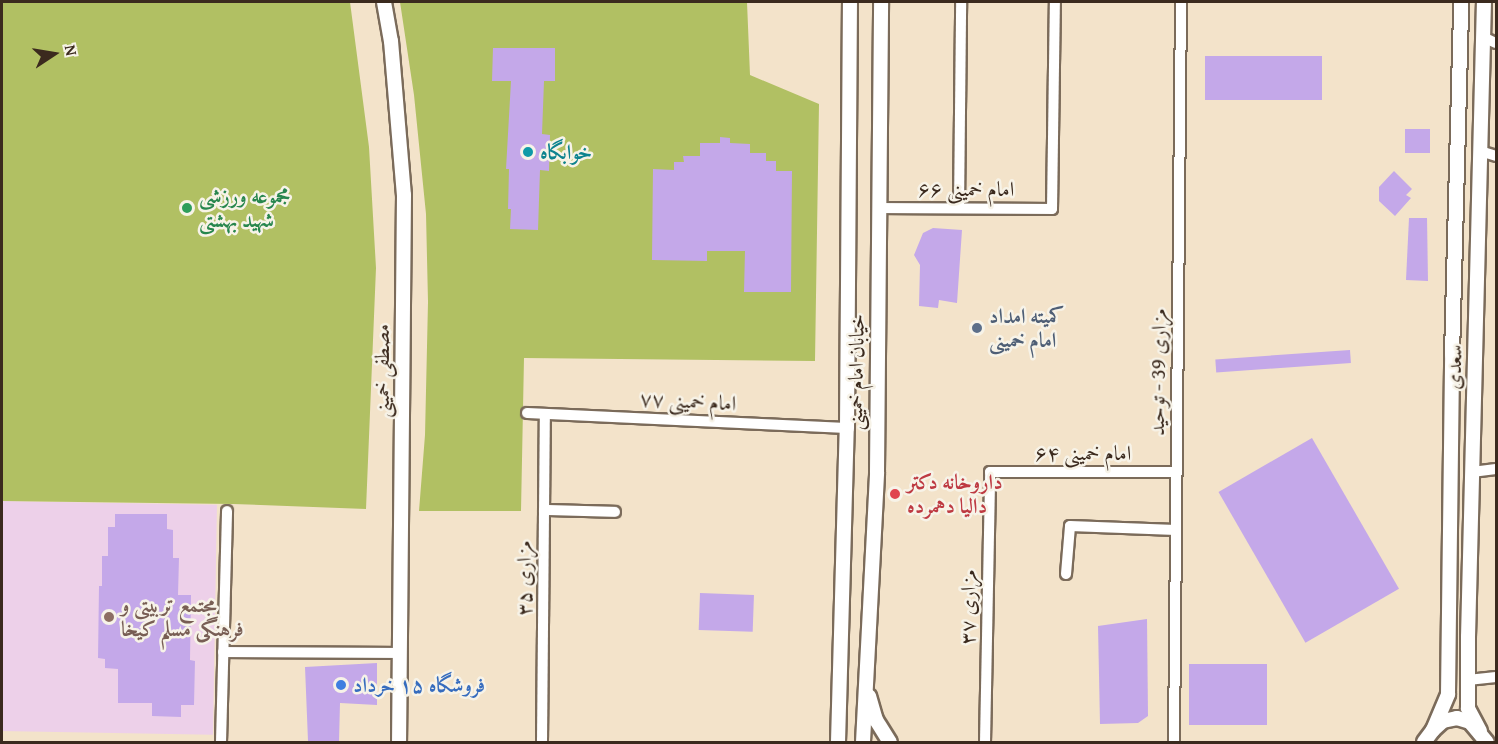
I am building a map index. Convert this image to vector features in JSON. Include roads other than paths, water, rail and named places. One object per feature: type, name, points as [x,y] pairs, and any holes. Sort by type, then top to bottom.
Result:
[{"type":"main road","name":"مصطفی خمینی","points":[[384,2],[391,41],[404,195],[399,742]]},
{"type":"main road","name":"خیابان امام خمینی","points":[[838,742],[847,428],[850,2]]},
{"type":"main road","name":"خیابان امام خمینی","points":[[863,742],[877,472],[881,2]]},
{"type":"main road","name":"سعدی","points":[[1424,742],[1433,730],[1448,694],[1452,355],[1461,2]]},
{"type":"main road","name":"سعدی","points":[[1484,2],[1468,708],[1485,740]]},
{"type":"main road","points":[[866,686],[876,720],[890,742]]},
{"type":"main road","points":[[1433,730],[1443,721],[1457,718],[1470,723],[1485,740]]},
{"type":"street","points":[[959,208],[961,2]]},
{"type":"street","name":"امام خمینی ۶۶","points":[[879,208],[1052,209],[1055,2]]},
{"type":"street","name":"مزاری 39 - توحید","points":[[1174,742],[1181,2]]},
{"type":"street","points":[[1483,38],[1497,43]]},
{"type":"street","points":[[1480,151],[1497,156]]},
{"type":"street","name":"امام خمینی ۷۷","points":[[527,413],[847,428]]},
{"type":"street","name":"مزاری ۳۵","points":[[542,742],[545,414]]},
{"type":"street","points":[[1472,472],[1497,470]]},
{"type":"street","name":"امام خمینی ۶۴","points":[[990,472],[1176,472]]},
{"type":"street","name":"مزاری ۳۷","points":[[985,742],[990,472]]},
{"type":"street","points":[[544,510],[615,512]]},
{"type":"street","points":[[221,742],[227,511]]},
{"type":"street","points":[[1066,574],[1070,526],[1176,530]]},
{"type":"street","points":[[223,652],[401,653]]},
{"type":"street","points":[[1468,680],[1497,677]]},
{"type":"place","name":"خوابگاه","points":[[528,152]]},
{"type":"place","name":"مجموعه ورزشی شهید بهشتی","points":[[187,208]]},
{"type":"place","name":"کمیته امداد امام خمینی","points":[[977,328]]},
{"type":"place","name":"داروخانه دکتر دالیا دهمرده","points":[[895,494]]},
{"type":"place","name":"مجتمع تربیتی و فرهنگی مسلم کیخا","points":[[109,617]]},
{"type":"place","name":"فروشگاه ۱۵ خرداد","points":[[341,685]]}]
